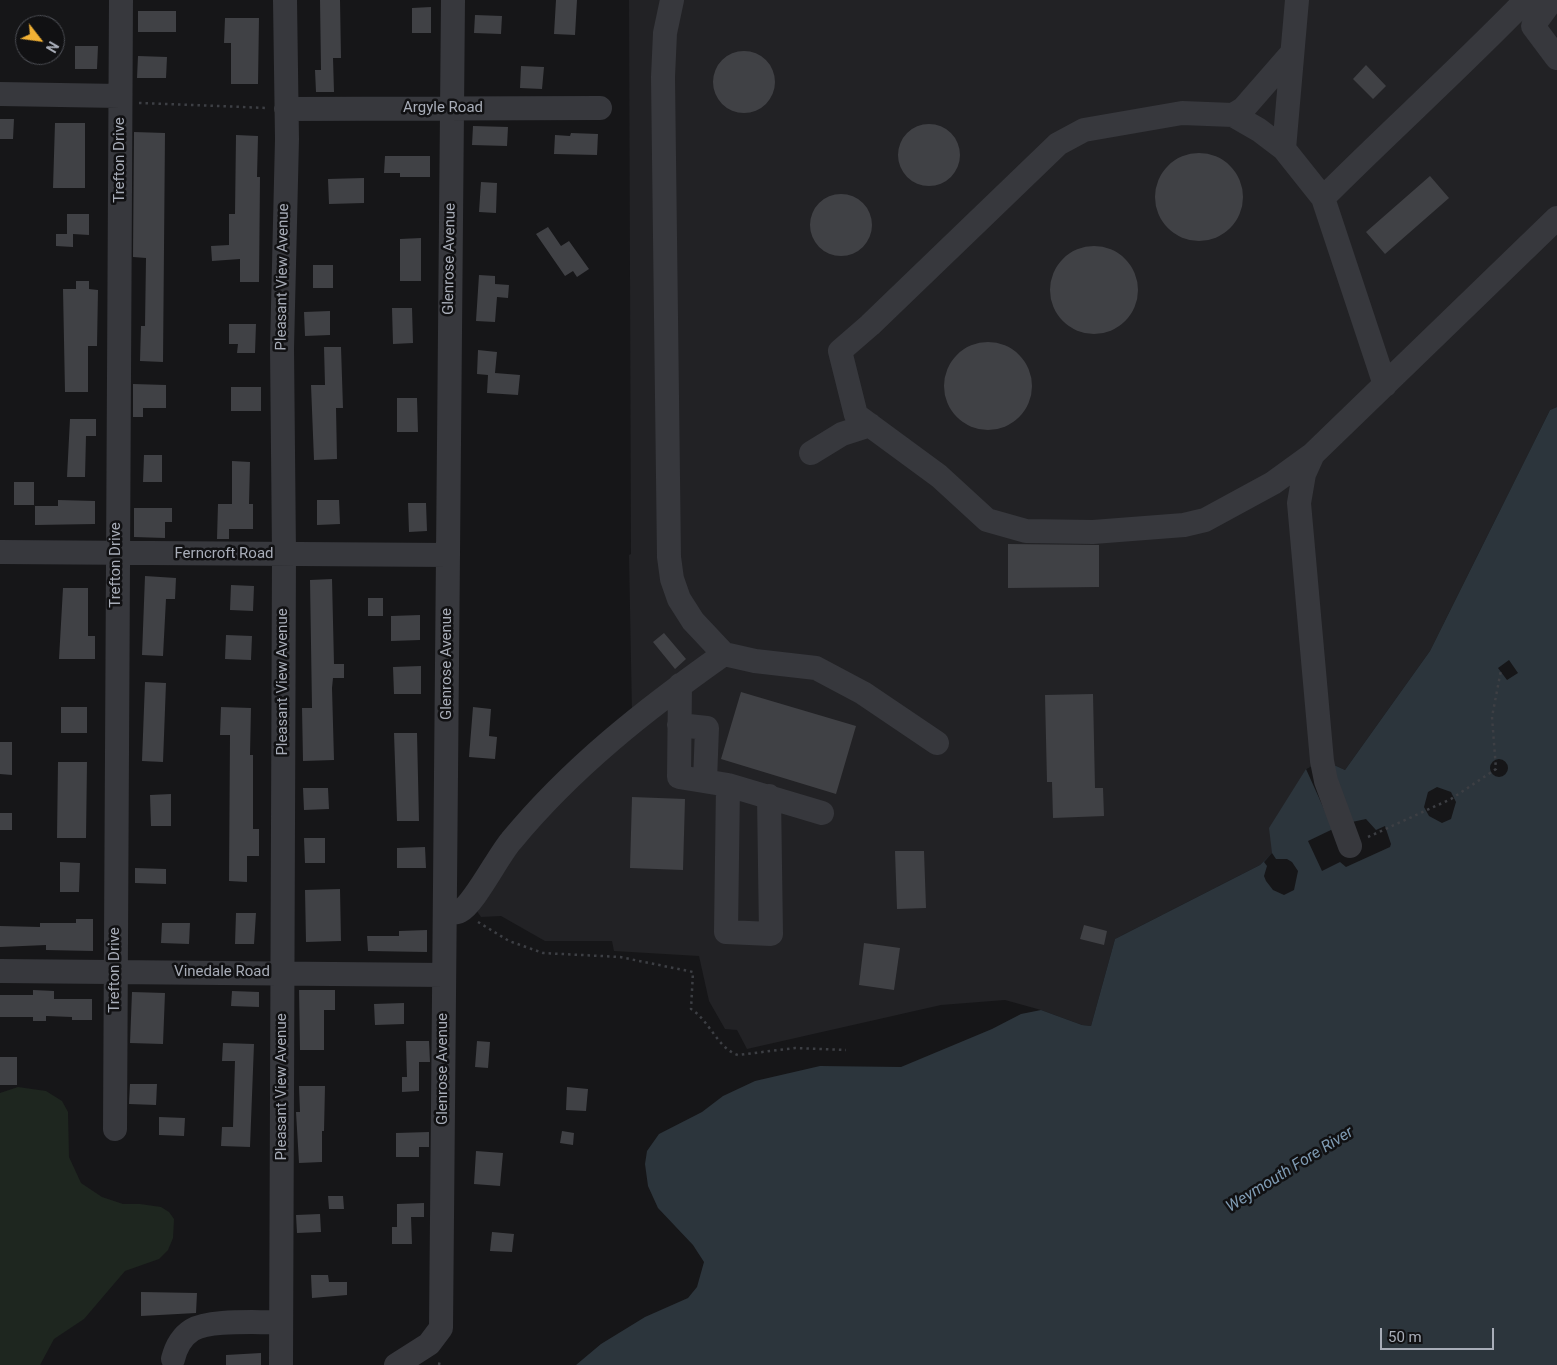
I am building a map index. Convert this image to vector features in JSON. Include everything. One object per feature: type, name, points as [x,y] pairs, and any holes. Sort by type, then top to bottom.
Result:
[{"type":"street","name":"Trefton Drive","points":[[115,1129],[116,553],[121,0]]},
{"type":"street","name":"Pleasant View Avenue","points":[[281,1365],[284,554],[282,348],[286,109],[285,0]]},
{"type":"street","name":"Glenrose Avenue","points":[[396,1365],[428,1344],[441,1328],[452,0]]},
{"type":"street","points":[[672,0],[665,33],[663,77],[669,557],[672,579],[679,599],[692,621],[724,654],[755,661],[816,668],[863,693],[937,744]]},
{"type":"street","points":[[1284,149],[1297,0]]},
{"type":"street","points":[[1323,198],[1402,119],[1442,85],[1526,0]]},
{"type":"street","points":[[1552,0],[1533,26],[1557,58]]},
{"type":"street","points":[[1233,115],[1244,108],[1292,53]]},
{"type":"street","points":[[0,94],[120,99]]},
{"type":"street","name":"Argyle Road","points":[[286,109],[600,108]]},
{"type":"street","points":[[1384,385],[1323,198],[1284,149],[1259,130],[1233,115],[1182,113],[1084,130],[1058,144],[870,325],[840,350],[856,415],[939,476],[987,520],[1026,531],[1041,532],[1093,532],[1174,526],[1205,520],[1274,483],[1313,454],[1557,218]]},
{"type":"street","points":[[811,453],[842,434],[870,424]]},
{"type":"street","points":[[1313,454],[1304,474],[1299,503],[1322,761],[1326,781],[1350,846]]},
{"type":"street","name":"Ferncroft Road","points":[[0,552],[448,555]]},
{"type":"street","points":[[445,913],[456,913],[466,906],[507,846],[572,775],[611,738],[724,654]]},
{"type":"street","points":[[680,685],[679,778],[717,783],[769,796],[822,813]]},
{"type":"street","points":[[717,783],[726,932],[771,934],[769,796]]},
{"type":"street","name":"Vinedale Road","points":[[0,971],[115,973],[282,972],[444,975]]},
{"type":"street","points":[[173,1359],[180,1341],[194,1329],[214,1324],[281,1322]]},
{"type":"path","points":[[120,99],[286,109]]},
{"type":"path","points":[[1378,832],[1452,799],[1496,769],[1492,718],[1501,670]]},
{"type":"path","points":[[473,920],[509,941],[543,953],[620,957],[693,972],[691,1008],[706,1020],[723,1046],[730,1053],[738,1055],[795,1048],[846,1050]]},
{"type":"shaded area","points":[[629,0],[1557,0],[1557,407],[1550,410],[1430,651],[1345,770],[1323,760],[1272,853],[1260,865],[1115,939],[1091,1026],[1082,1025],[1041,1010],[1005,1000],[941,1005],[747,1049],[737,1030],[725,1029],[709,1001],[699,956],[614,951],[612,941],[545,941],[501,916],[481,917],[470,901],[632,714],[629,555],[631,554]]},
{"type":"shaded area","points":[[18,1087],[46,1091],[62,1101],[68,1112],[69,1157],[81,1183],[102,1197],[123,1204],[161,1207],[169,1212],[174,1219],[173,1238],[168,1250],[159,1259],[125,1271],[84,1319],[54,1339],[40,1365],[0,1365],[0,1093]]},
{"type":"water","name":"Weymouth Fore River","points":[[1557,407],[1557,1365],[576,1365],[601,1344],[645,1317],[688,1298],[697,1287],[704,1262],[693,1245],[658,1208],[648,1186],[645,1164],[647,1151],[659,1134],[702,1112],[723,1096],[755,1081],[820,1066],[901,1067],[992,1029],[1021,1014],[1041,1010],[1082,1025],[1091,1026],[1115,939],[1260,865],[1272,853],[1269,828],[1306,769],[1323,760],[1345,770],[1430,651],[1550,410]]},
{"type":"pier","points":[[1509,660],[1518,673],[1507,680],[1498,668]]},
{"type":"pier","points":[[1495,759],[1503,759],[1508,764],[1506,775],[1495,777],[1490,772],[1490,764]]},
{"type":"pier","points":[[1323,760],[1352,822],[1366,819],[1376,830],[1385,826],[1391,844],[1390,847],[1346,867],[1340,862],[1322,871],[1308,841],[1333,829],[1306,769]]},
{"type":"pier","points":[[1437,787],[1451,792],[1456,802],[1451,819],[1442,823],[1429,816],[1424,807],[1428,792]]},
{"type":"pier","points":[[1272,853],[1276,859],[1287,859],[1292,862],[1298,871],[1294,890],[1284,895],[1273,890],[1264,876],[1267,866],[1264,862]]},
{"type":"building","points":[[320,0],[340,0],[341,58],[333,58],[334,92],[316,92],[315,70],[321,70]]},
{"type":"building","points":[[556,0],[577,0],[575,35],[554,34]]},
{"type":"building","points":[[431,7],[431,33],[412,33],[412,8]]},
{"type":"building","points":[[138,11],[176,11],[176,32],[138,32]]},
{"type":"building","points":[[475,15],[502,16],[501,34],[474,33]]},
{"type":"building","points":[[225,18],[259,18],[258,84],[231,84],[231,43],[224,43]]},
{"type":"building","points":[[75,46],[98,46],[97,69],[75,69]]},
{"type":"building","points":[[738,51],[750,51],[766,60],[773,70],[775,82],[773,94],[766,104],[750,113],[738,113],[727,108],[718,99],[713,88],[713,76],[718,65],[727,56]]},
{"type":"building","points":[[138,56],[167,57],[166,78],[137,78]]},
{"type":"building","points":[[1366,65],[1386,86],[1373,99],[1353,79]]},
{"type":"building","points":[[521,66],[544,67],[542,89],[520,88]]},
{"type":"building","points":[[0,119],[14,119],[13,139],[0,139]]},
{"type":"building","points":[[55,123],[85,123],[85,188],[53,188]]},
{"type":"building","points":[[923,124],[935,124],[951,133],[958,143],[960,155],[958,167],[951,177],[935,186],[923,186],[912,181],[903,172],[898,161],[898,149],[903,138],[912,129]]},
{"type":"building","points":[[473,126],[508,127],[507,146],[472,145]]},
{"type":"building","points":[[134,132],[165,133],[163,362],[140,361],[141,326],[145,326],[146,258],[133,257]]},
{"type":"building","points":[[571,133],[598,134],[597,155],[554,154],[555,135],[570,136]]},
{"type":"building","points":[[236,135],[258,136],[257,177],[260,177],[259,282],[240,282],[240,259],[212,261],[211,246],[229,245],[229,214],[235,214]]},
{"type":"building","points":[[1199,153],[1216,156],[1230,166],[1240,180],[1243,197],[1240,214],[1230,228],[1216,238],[1199,241],[1182,238],[1168,228],[1158,214],[1155,197],[1158,180],[1168,166],[1182,156]]},
{"type":"building","points":[[385,156],[430,156],[430,177],[400,177],[400,173],[384,173]]},
{"type":"building","points":[[1430,176],[1449,198],[1385,254],[1366,232]]},
{"type":"building","points":[[364,178],[364,203],[329,204],[328,179]]},
{"type":"building","points":[[481,182],[497,183],[496,213],[479,212]]},
{"type":"building","points":[[835,194],[847,194],[863,203],[870,213],[872,225],[870,237],[863,247],[847,256],[835,256],[824,251],[815,242],[810,231],[810,219],[815,208],[824,199]]},
{"type":"building","points":[[67,214],[89,214],[89,235],[73,234],[73,247],[56,246],[56,234],[67,234]]},
{"type":"building","points":[[548,227],[561,246],[569,241],[589,269],[577,277],[573,271],[565,276],[536,234]]},
{"type":"building","points":[[421,238],[421,281],[400,281],[400,239]]},
{"type":"building","points":[[1094,246],[1111,249],[1125,259],[1135,273],[1138,290],[1135,307],[1125,321],[1111,331],[1094,334],[1077,331],[1063,321],[1053,307],[1050,290],[1053,273],[1063,259],[1077,249]]},
{"type":"building","points":[[313,265],[333,265],[333,288],[313,288]]},
{"type":"building","points":[[479,275],[495,276],[495,284],[509,285],[508,298],[497,297],[495,322],[476,321]]},
{"type":"building","points":[[76,281],[89,281],[89,289],[98,290],[97,346],[88,346],[88,392],[65,392],[63,289],[76,289]]},
{"type":"building","points":[[392,308],[412,308],[413,343],[393,344]]},
{"type":"building","points":[[330,311],[330,335],[305,336],[304,312]]},
{"type":"building","points":[[229,324],[256,324],[255,353],[237,353],[238,344],[229,344]]},
{"type":"building","points":[[988,342],[1005,345],[1019,355],[1029,369],[1032,386],[1029,403],[1019,417],[1005,427],[988,430],[971,427],[957,417],[947,403],[944,386],[947,369],[957,355],[971,345]]},
{"type":"building","points":[[324,347],[341,347],[343,408],[336,408],[337,459],[314,460],[311,385],[325,385]]},
{"type":"building","points":[[478,350],[497,352],[495,373],[520,375],[518,395],[487,393],[488,375],[477,374]]},
{"type":"building","points":[[133,384],[166,385],[166,408],[143,408],[143,417],[133,417]]},
{"type":"building","points":[[231,387],[261,387],[261,411],[231,411]]},
{"type":"building","points":[[397,398],[417,398],[418,432],[397,432]]},
{"type":"building","points":[[70,419],[96,419],[96,436],[86,436],[85,477],[67,477]]},
{"type":"building","points":[[144,455],[162,455],[162,482],[143,482]]},
{"type":"building","points":[[232,461],[250,462],[249,504],[253,504],[253,529],[229,529],[229,539],[217,539],[218,504],[232,504]]},
{"type":"building","points":[[14,482],[34,482],[34,505],[14,505]]},
{"type":"building","points":[[58,500],[95,501],[95,524],[35,525],[35,506],[58,506]]},
{"type":"building","points":[[317,500],[339,500],[340,524],[317,525]]},
{"type":"building","points":[[408,503],[426,503],[427,531],[409,532]]},
{"type":"building","points":[[134,508],[172,508],[172,522],[165,522],[165,538],[134,537]]},
{"type":"building","points":[[1008,544],[1099,545],[1099,587],[1008,588]]},
{"type":"building","points":[[145,576],[176,578],[175,599],[166,599],[163,656],[142,655]]},
{"type":"building","points":[[332,579],[334,664],[344,664],[344,678],[333,678],[334,760],[303,761],[302,708],[312,708],[310,580]]},
{"type":"building","points":[[231,585],[254,586],[253,611],[230,610]]},
{"type":"building","points":[[63,588],[88,588],[88,636],[95,636],[95,659],[59,659]]},
{"type":"building","points":[[368,598],[383,598],[383,616],[368,616]]},
{"type":"building","points":[[420,615],[420,640],[391,641],[391,616]]},
{"type":"building","points":[[664,633],[686,659],[675,669],[653,642]]},
{"type":"building","points":[[226,635],[252,636],[251,660],[225,659]]},
{"type":"building","points":[[421,666],[421,694],[394,694],[393,667]]},
{"type":"building","points":[[145,682],[166,683],[163,762],[142,761]]},
{"type":"building","points":[[741,692],[856,726],[836,794],[721,759]]},
{"type":"building","points":[[1093,694],[1095,788],[1103,788],[1104,816],[1053,818],[1052,782],[1047,782],[1045,695]]},
{"type":"building","points":[[61,707],[87,707],[87,733],[61,733]]},
{"type":"building","points":[[221,707],[251,708],[250,755],[253,755],[253,829],[259,829],[259,856],[247,856],[247,882],[229,881],[230,735],[220,735]]},
{"type":"building","points":[[473,707],[491,709],[489,736],[497,737],[495,759],[469,757]]},
{"type":"building","points":[[394,733],[417,733],[419,821],[397,821]]},
{"type":"building","points":[[0,742],[12,742],[12,775],[0,774]]},
{"type":"building","points":[[58,762],[87,762],[86,838],[57,838]]},
{"type":"building","points":[[303,788],[328,788],[329,809],[304,810]]},
{"type":"building","points":[[171,794],[171,826],[151,826],[150,795]]},
{"type":"building","points":[[632,797],[685,799],[683,870],[630,868]]},
{"type":"building","points":[[0,813],[12,813],[12,830],[0,830]]},
{"type":"building","points":[[304,838],[325,838],[325,863],[305,863]]},
{"type":"building","points":[[425,847],[426,868],[397,868],[397,848]]},
{"type":"building","points":[[895,851],[924,851],[926,908],[897,909]]},
{"type":"building","points":[[60,862],[80,863],[79,892],[60,892]]},
{"type":"building","points":[[135,868],[166,869],[166,884],[135,883]]},
{"type":"building","points":[[340,889],[341,941],[306,942],[305,890]]},
{"type":"building","points":[[236,913],[256,913],[254,944],[235,944]]},
{"type":"building","points":[[76,919],[93,919],[93,951],[46,950],[46,945],[0,947],[0,926],[40,927],[40,923],[76,923]]},
{"type":"building","points":[[162,923],[190,923],[189,944],[161,943]]},
{"type":"building","points":[[1084,925],[1107,931],[1104,945],[1080,939]]},
{"type":"building","points":[[427,930],[427,952],[368,951],[367,936],[399,936],[399,931]]},
{"type":"building","points":[[864,943],[900,948],[894,990],[859,985]]},
{"type":"building","points":[[33,990],[54,991],[54,999],[92,999],[92,1020],[72,1020],[72,1017],[46,1016],[46,1021],[33,1021],[33,1017],[0,1017],[0,995],[33,995]]},
{"type":"building","points":[[299,990],[335,990],[335,1010],[324,1010],[324,1050],[300,1050]]},
{"type":"building","points":[[232,991],[259,992],[259,1007],[231,1006]]},
{"type":"building","points":[[132,992],[165,993],[163,1044],[130,1043]]},
{"type":"building","points":[[404,1003],[404,1024],[375,1025],[374,1004]]},
{"type":"building","points":[[406,1041],[429,1041],[430,1062],[419,1062],[419,1091],[402,1092],[402,1077],[407,1077]]},
{"type":"building","points":[[477,1041],[490,1042],[488,1068],[475,1067]]},
{"type":"building","points":[[223,1043],[254,1044],[250,1147],[221,1146],[222,1127],[233,1127],[235,1061],[222,1061]]},
{"type":"building","points":[[0,1057],[17,1057],[17,1085],[0,1085]]},
{"type":"building","points":[[130,1084],[157,1084],[156,1105],[129,1104]]},
{"type":"building","points":[[299,1086],[325,1086],[322,1162],[299,1163],[296,1112],[300,1112]]},
{"type":"building","points":[[567,1087],[588,1089],[586,1111],[566,1110]]},
{"type":"building","points":[[159,1117],[185,1118],[184,1136],[159,1135]]},
{"type":"building","points":[[562,1131],[574,1133],[573,1145],[560,1143]]},
{"type":"building","points":[[429,1132],[429,1147],[419,1147],[419,1157],[396,1157],[396,1133]]},
{"type":"building","points":[[476,1151],[503,1153],[500,1186],[474,1184]]},
{"type":"building","points":[[328,1196],[343,1196],[344,1209],[329,1209]]},
{"type":"building","points":[[424,1203],[424,1217],[411,1217],[412,1244],[392,1244],[392,1227],[397,1227],[397,1204]]},
{"type":"building","points":[[320,1214],[321,1232],[297,1233],[296,1215]]},
{"type":"building","points":[[492,1232],[514,1234],[512,1252],[490,1251]]},
{"type":"building","points":[[311,1275],[328,1275],[329,1282],[347,1282],[347,1295],[312,1298]]},
{"type":"building","points":[[141,1292],[197,1293],[196,1313],[141,1316]]},
{"type":"building","points":[[261,1353],[261,1365],[226,1365],[226,1355]]}]
